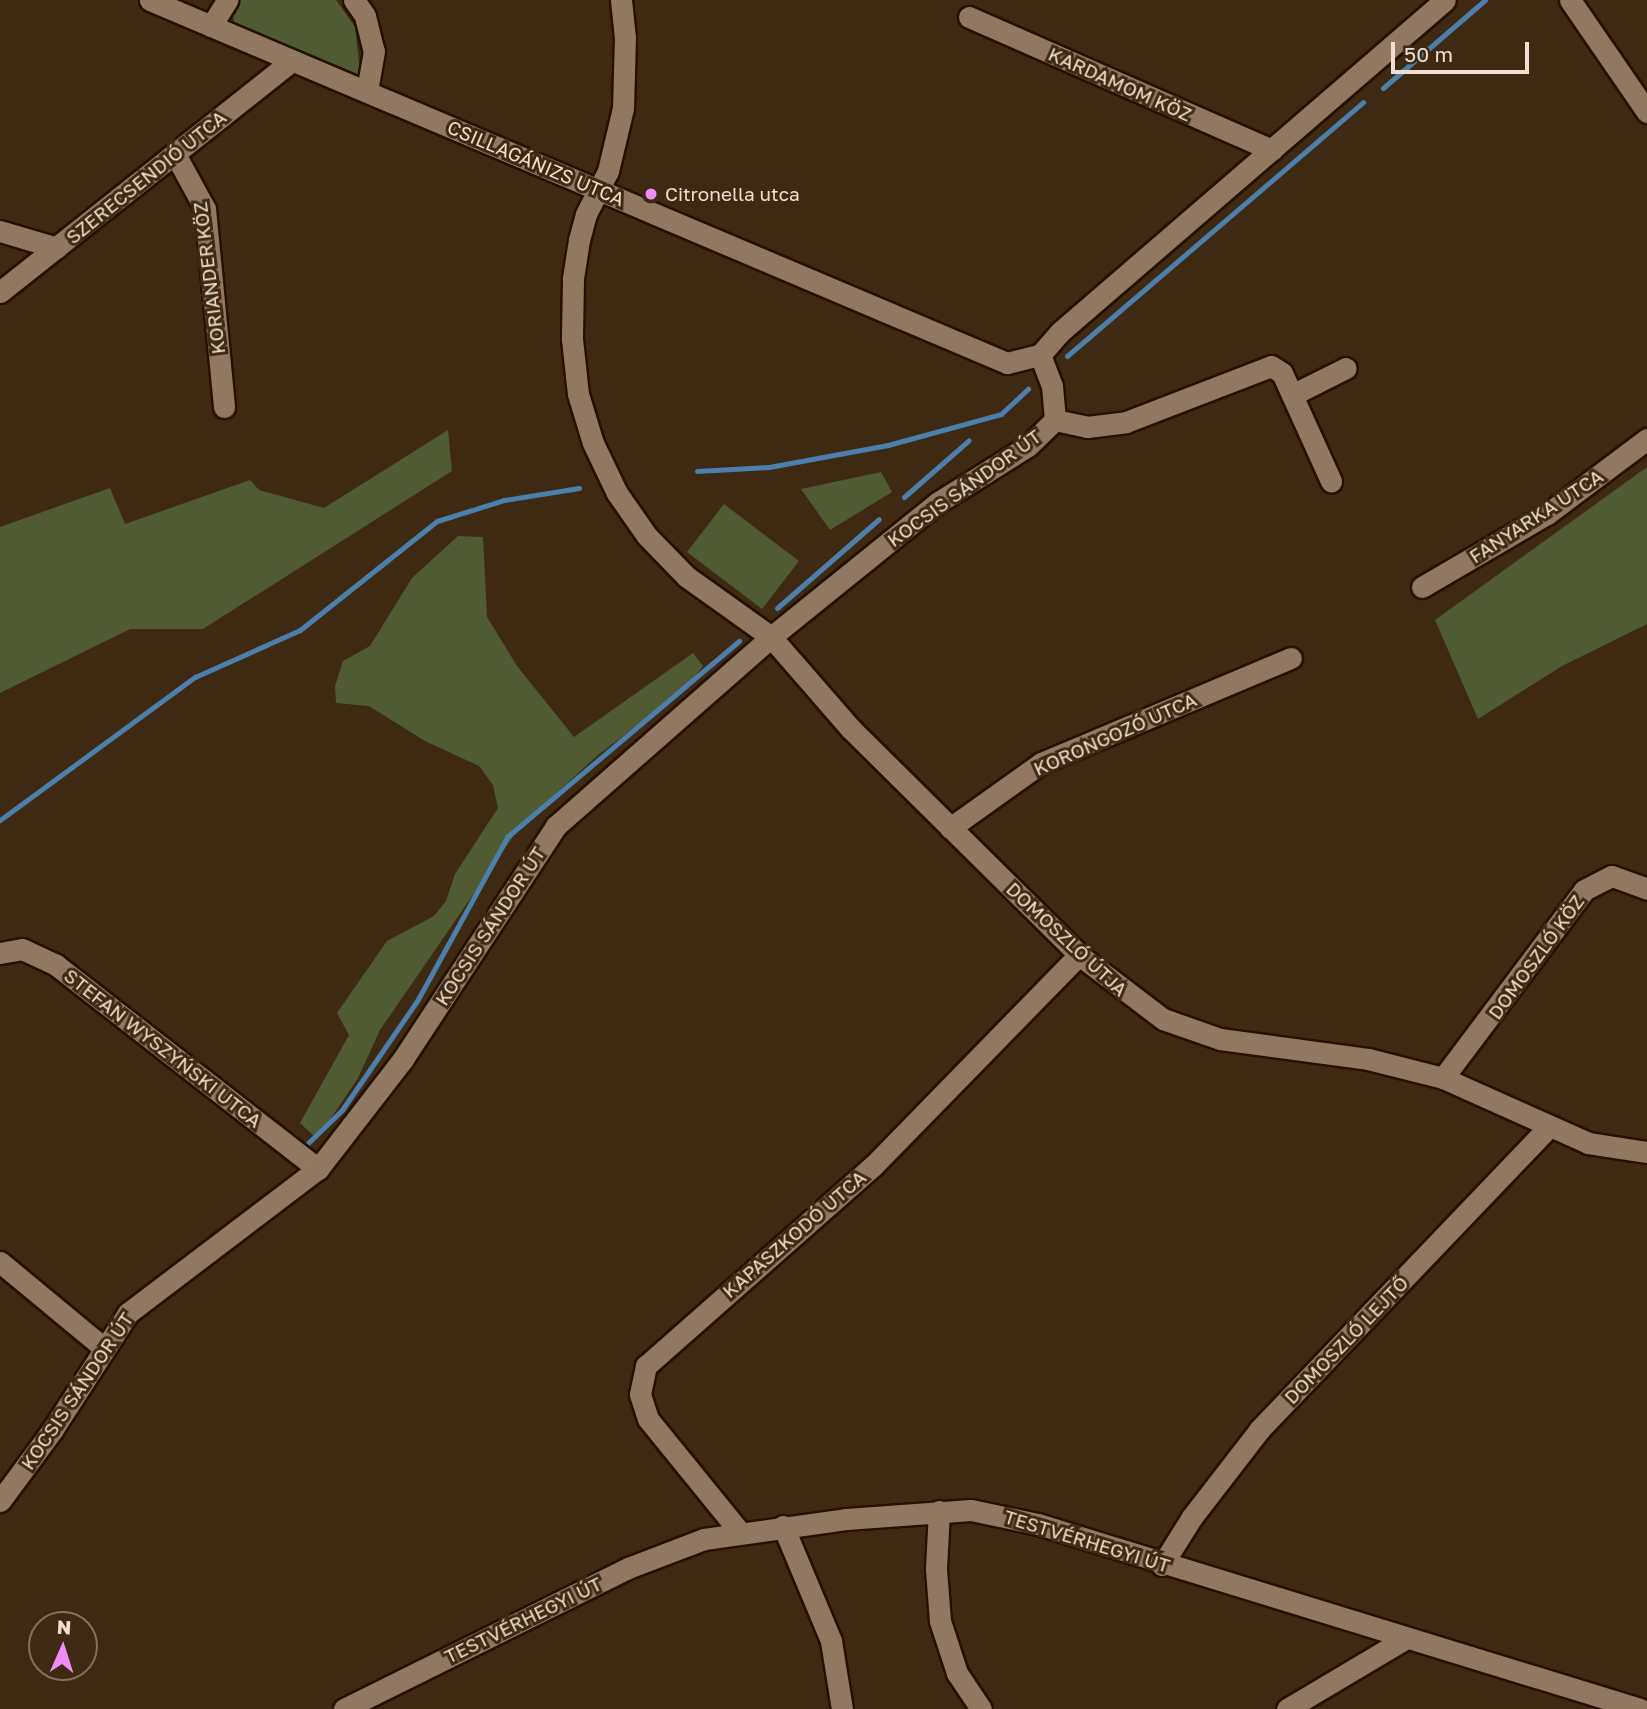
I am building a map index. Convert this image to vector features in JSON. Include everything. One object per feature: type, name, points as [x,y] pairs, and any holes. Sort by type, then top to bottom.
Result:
[{"type":"street","name":"CSILLAGÁNIZS UTCA","points":[[150,0],[597,188],[947,340],[1007,363],[1040,355]]},
{"type":"street","points":[[211,26],[227,0]]},
{"type":"street","points":[[356,0],[365,16],[374,51],[367,91]]},
{"type":"street","name":"DOMOSZLÓ ÚTJA","points":[[621,0],[625,37],[622,108],[608,171],[597,188],[579,240],[571,309],[578,394],[593,443],[617,494],[664,555],[771,637],[831,708],[950,828],[1079,955],[1134,1001],[1191,1032],[1368,1059],[1443,1078],[1548,1128],[1588,1143],[1647,1152]]},
{"type":"street","points":[[1040,355],[1060,332],[1445,0]]},
{"type":"street","points":[[1570,0],[1647,112]]},
{"type":"street","name":"KARDAMOM KÖZ","points":[[969,17],[1272,150]]},
{"type":"street","name":"SZERECSENDIÓ UTCA","points":[[0,292],[291,61]]},
{"type":"street","name":"KORIANDER KÖZ","points":[[175,154],[205,209],[221,408]]},
{"type":"street","points":[[0,231],[57,248]]},
{"type":"street","name":"KOCSIS SÁNDOR ÚT","points":[[1040,355],[1052,386],[1055,420]]},
{"type":"street","name":"KOCSIS SÁNDOR ÚT","points":[[1055,420],[1087,427],[1126,422],[1245,372],[1277,368],[1292,396]]},
{"type":"street","points":[[1332,481],[1292,396],[1346,368]]},
{"type":"street","name":"KOCSIS SÁNDOR ÚT","points":[[0,1501],[53,1429],[128,1313],[156,1288],[318,1169],[403,1059],[556,826],[771,637],[937,503],[1028,446],[1055,420]]},
{"type":"street","name":"FANYARKA UTCA","points":[[1423,587],[1546,514],[1647,439]]},
{"type":"street","name":"KORONGOZÓ UTCA","points":[[950,828],[1041,763],[1291,658]]},
{"type":"street","name":"DOMOSZLÓ KÖZ","points":[[1443,1078],[1584,890],[1612,876],[1647,889]]},
{"type":"street","name":"STEFAN WYSZYŃSKI UTCA","points":[[0,953],[22,949],[56,965],[318,1169]]},
{"type":"street","name":"KAPASZKODÓ UTCA","points":[[739,1531],[648,1419],[640,1394],[646,1366],[873,1166],[1079,955]]},
{"type":"street","name":"DOMOSZLÓ LEJTŐ","points":[[1162,1565],[1192,1517],[1260,1429],[1548,1128]]},
{"type":"street","points":[[0,1262],[104,1348]]},
{"type":"street","points":[[939,1511],[936,1569],[940,1621],[957,1673],[981,1709]]},
{"type":"street","name":"TESTVÉRHEGYI ÚT","points":[[344,1709],[628,1568],[704,1539],[739,1531],[939,1511],[999,1513],[1611,1705],[1640,1709]]},
{"type":"street","points":[[783,1526],[831,1642],[842,1709]]},
{"type":"street","points":[[1287,1709],[1405,1639]]},
{"type":"green space","points":[[237,0],[336,0],[355,27],[360,71],[356,77],[235,25],[232,12]]},
{"type":"green space","points":[[448,430],[452,471],[203,629],[130,629],[0,693],[0,527],[110,488],[125,524],[250,480],[259,490],[324,508]]},
{"type":"green space","points":[[1647,467],[1647,624],[1562,666],[1478,719],[1435,620]]},
{"type":"green space","points":[[881,472],[892,492],[830,530],[801,489]]},
{"type":"green space","points":[[724,504],[799,561],[762,609],[687,552]]},
{"type":"green space","points":[[458,536],[483,537],[487,617],[517,666],[574,737],[693,653],[703,666],[686,688],[598,755],[521,825],[380,1030],[358,1078],[317,1139],[300,1123],[349,1035],[337,1013],[387,941],[434,916],[446,901],[455,874],[498,808],[493,785],[479,766],[425,741],[369,706],[336,703],[335,686],[343,661],[370,646],[412,578]]},
{"type":"waterway","points":[[1383,88],[1485,0]]},
{"type":"waterway","points":[[1067,356],[1363,102]]},
{"type":"waterway","points":[[697,471],[769,467],[888,445],[1001,414],[1028,389]]},
{"type":"waterway","points":[[904,497],[969,440]]},
{"type":"waterway","points":[[0,820],[195,677],[300,630],[437,521],[504,500],[579,488]]},
{"type":"waterway","points":[[777,608],[879,519]]},
{"type":"waterway","points":[[305,1146],[342,1110],[417,1001],[507,837],[739,641]]},
{"type":"place","name":"Citronella utca","points":[[651,194]]}]
